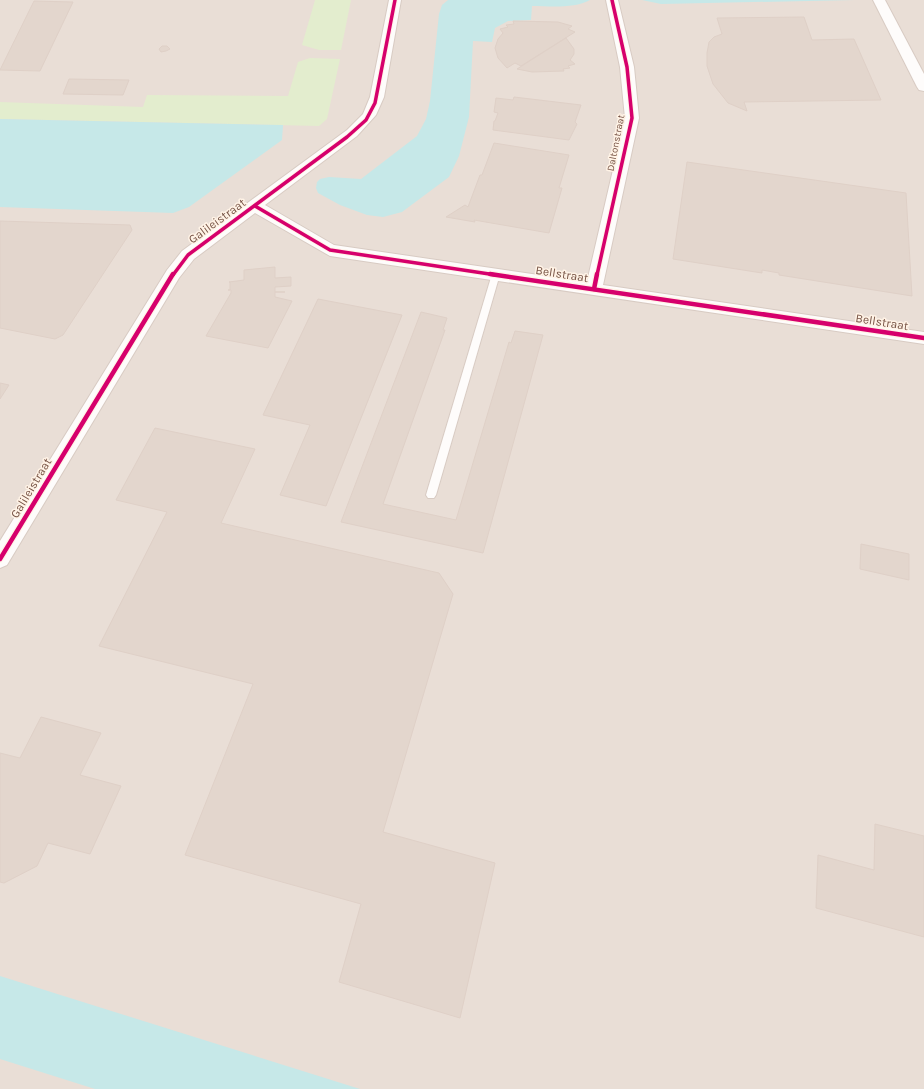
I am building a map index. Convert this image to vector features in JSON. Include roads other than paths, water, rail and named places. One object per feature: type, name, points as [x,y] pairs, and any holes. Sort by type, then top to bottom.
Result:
[{"type":"street","name":"Galileistraat","points":[[0,558],[173,274],[188,255],[353,133],[368,119],[374,110],[377,97],[395,0]]},
{"type":"street","name":"Daltonstraat","points":[[594,289],[632,118],[627,67],[612,0]]},
{"type":"street","points":[[879,0],[924,87]]},
{"type":"street","name":"Bellstraat","points":[[255,206],[330,250],[924,338]]},
{"type":"lane","points":[[431,495],[496,274]]},
{"type":"water","points":[[448,0],[590,0],[577,5],[569,6],[532,6],[531,20],[508,21],[495,28],[492,42],[473,41],[469,117],[459,156],[449,177],[402,212],[383,217],[367,215],[340,205],[318,193],[316,188],[317,182],[320,179],[329,177],[361,179],[417,136],[426,119],[430,101],[439,14],[442,5]]},
{"type":"water","points":[[642,0],[854,0],[661,4]]},
{"type":"water","points":[[0,119],[283,125],[282,140],[189,207],[173,213],[0,207]]},
{"type":"water","points":[[0,976],[360,1089],[95,1089],[0,1059]]}]
